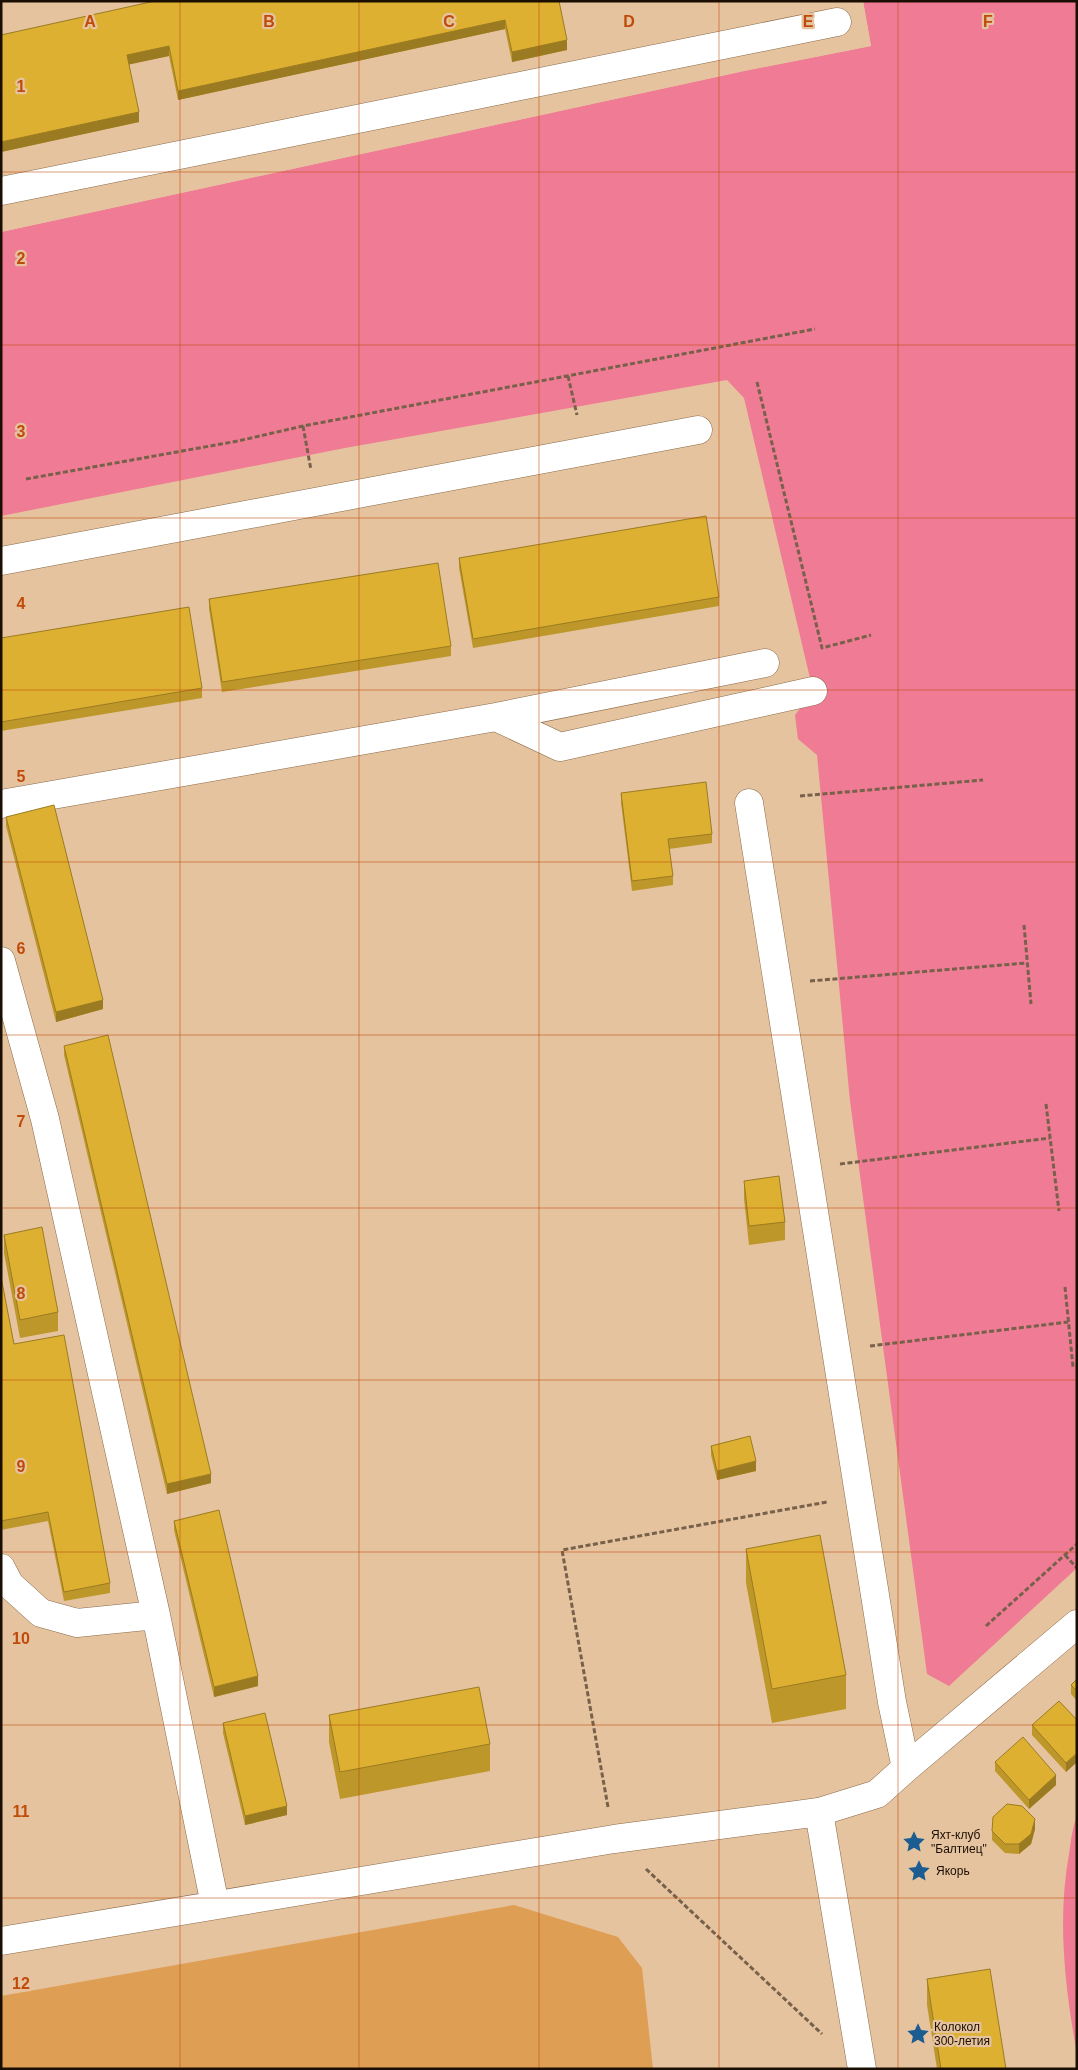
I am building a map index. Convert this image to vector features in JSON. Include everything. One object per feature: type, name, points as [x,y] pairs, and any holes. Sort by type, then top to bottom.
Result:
[{"type":"street","points":[[1,191],[837,22]]},
{"type":"street","points":[[1,561],[698,430]]},
{"type":"street","points":[[1,804],[496,717],[764,663]]},
{"type":"street","points":[[496,717],[560,747],[813,691]]},
{"type":"street","points":[[749,803],[892,1702],[906,1768]]},
{"type":"street","points":[[1,961],[45,1119],[156,1615],[215,1905]]},
{"type":"street","points":[[1,1568],[10,1585],[41,1613],[77,1623],[156,1615]]},
{"type":"street","points":[[1,1941],[614,1839],[819,1812],[877,1794],[1077,1624]]},
{"type":"street","points":[[819,1812],[862,2069]]},
{"type":"path","points":[[26,479],[238,441],[303,426],[815,329]]},
{"type":"path","points":[[568,376],[577,415]]},
{"type":"path","points":[[757,382],[822,648],[871,635]]},
{"type":"path","points":[[303,426],[313,479]]},
{"type":"path","points":[[800,796],[984,780]]},
{"type":"path","points":[[1024,925],[1031,1004]]},
{"type":"path","points":[[778,983],[1026,963]]},
{"type":"path","points":[[1046,1104],[1060,1211]]},
{"type":"path","points":[[808,1168],[1050,1138]]},
{"type":"path","points":[[1065,1287],[1073,1367]]},
{"type":"path","points":[[836,1350],[1068,1322]]},
{"type":"path","points":[[823,2035],[614,1839],[562,1550],[860,1496]]},
{"type":"path","points":[[986,1626],[1077,1544]]},
{"type":"path","points":[[1065,1555],[1077,1568]]},
{"type":"shaded area","points":[[863,1],[1077,1],[1077,1568],[949,1686],[927,1674],[850,1101],[817,755],[798,739],[795,715],[813,691],[744,398],[727,380],[345,448],[1,516],[1,232],[744,71],[871,46]]},
{"type":"shaded area","points":[[1077,1816],[1077,2054],[1066,1979],[1063,1929],[1065,1879]]},
{"type":"shaded area","points":[[514,1905],[618,1937],[642,1968],[653,2069],[1,2069],[1,1996]]},
{"type":"pier","points":[[860,1],[863,1],[871,46],[744,71],[1,232],[1,230],[140,199],[743,69],[868,44]]},
{"type":"building","points":[[155,1],[559,1],[567,40],[512,52],[505,20],[178,91],[169,46],[127,55],[139,112],[1,142],[1,35]]},
{"type":"building","points":[[706,516],[719,597],[473,639],[459,558]]},
{"type":"building","points":[[438,563],[451,646],[222,682],[209,599]]},
{"type":"building","points":[[189,607],[202,688],[1,722],[1,638]]},
{"type":"building","points":[[706,782],[712,834],[668,839],[673,876],[632,881],[621,793]]},
{"type":"building","points":[[54,805],[103,1000],[56,1012],[6,817]]},
{"type":"building","points":[[108,1035],[211,1474],[167,1484],[64,1046]]},
{"type":"building","points":[[779,1176],[785,1222],[749,1226],[744,1181]]},
{"type":"building","points":[[42,1227],[58,1312],[20,1320],[4,1235]]},
{"type":"building","points":[[1,1277],[14,1344],[64,1335],[110,1583],[64,1592],[48,1512],[1,1521]]},
{"type":"building","points":[[750,1436],[756,1461],[717,1471],[711,1446]]},
{"type":"building","points":[[219,1510],[258,1676],[214,1687],[174,1521]]},
{"type":"building","points":[[820,1535],[846,1675],[772,1689],[746,1549]]},
{"type":"building","points":[[1077,1679],[1077,1691],[1071,1685]]},
{"type":"building","points":[[479,1687],[490,1744],[340,1772],[329,1715]]},
{"type":"building","points":[[1059,1701],[1077,1720],[1077,1753],[1066,1763],[1032,1725]]},
{"type":"building","points":[[265,1713],[287,1806],[245,1816],[223,1723]]},
{"type":"building","points":[[1023,1737],[1056,1775],[1029,1800],[995,1762]]},
{"type":"building","points":[[1007,1804],[1022,1806],[1035,1819],[1031,1834],[1019,1844],[1005,1844],[992,1831],[993,1817]]},
{"type":"building","points":[[990,1969],[1006,2069],[941,2069],[927,1979]]},
{"type":"place","name":"Яхт-клуб \"Балтиец\"","points":[[914,1842]]},
{"type":"place","name":"Якорь","points":[[919,1871]]},
{"type":"place","name":"Колокол 300-летия","points":[[918,2034]]}]
